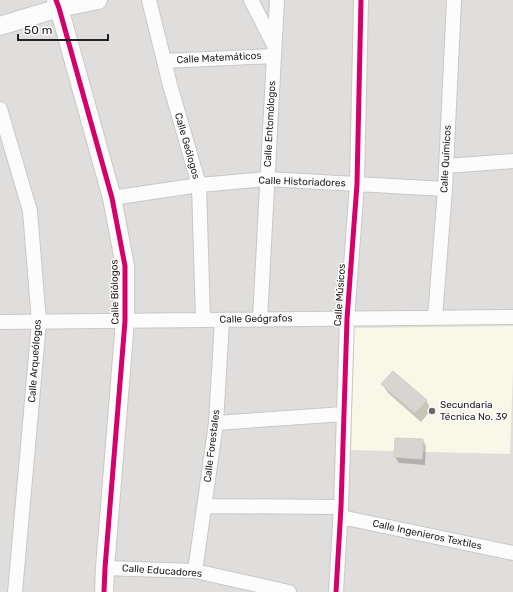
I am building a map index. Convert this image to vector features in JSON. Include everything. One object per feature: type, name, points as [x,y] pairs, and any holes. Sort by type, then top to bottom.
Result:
[{"type":"street","points":[[0,26],[57,4],[98,0]]},
{"type":"street","name":"Calle Geólogos","points":[[149,0],[170,86],[199,185],[203,320]]},
{"type":"street","points":[[251,0],[274,51]]},
{"type":"street","name":"Calle Entomólogos","points":[[260,319],[277,0]]},
{"type":"street","name":"Calle Músicos","points":[[336,592],[341,512],[347,318],[357,184],[361,0]]},
{"type":"street","name":"Calle Químicos","points":[[435,318],[445,189],[454,0]]},
{"type":"street","name":"Calle Biólogos","points":[[57,4],[112,198],[125,266],[125,321],[104,592]]},
{"type":"street","name":"Calle Matemáticos","points":[[164,61],[274,51]]},
{"type":"street","name":"Calle Arqueólogos","points":[[0,110],[30,210],[39,322],[15,592]]},
{"type":"street","points":[[446,166],[513,161]]},
{"type":"street","name":"Calle Historiadores","points":[[112,198],[199,185],[267,179],[445,189]]},
{"type":"street","name":"Calle Geógrafos","points":[[0,322],[513,317]]},
{"type":"street","name":"Calle Forestales","points":[[195,572],[216,424],[222,320]]},
{"type":"street","points":[[216,424],[344,414]]},
{"type":"street","name":"Calle Ingenieros Textiles","points":[[204,506],[341,512],[513,553]]},
{"type":"street","name":"Calle Educadores","points":[[105,568],[195,572],[288,592]]},
{"type":"shaded area","points":[[0,0],[513,0],[513,592],[0,592]]},
{"type":"shaded area","name":"Secundaria Técnica No. 39","points":[[513,326],[510,454],[351,450],[354,328]]},
{"type":"building","points":[[393,371],[427,400],[415,413],[381,384]]},
{"type":"building","points":[[395,438],[423,439],[422,459],[394,457]]},
{"type":"cycle path","points":[[56,0],[112,198],[125,266],[125,321],[104,592]]},
{"type":"cycle path","points":[[336,592],[341,507],[347,319],[357,184],[361,0]]},
{"type":"place","name":"Secundaria Técnica No. 39","points":[[432,411]]}]
